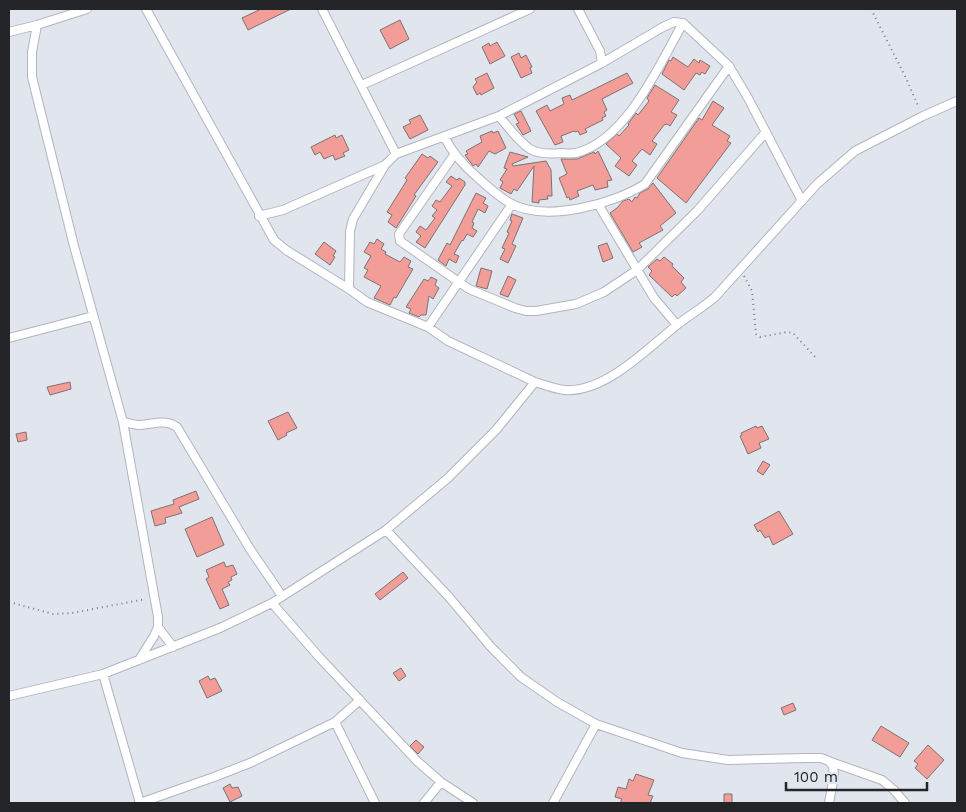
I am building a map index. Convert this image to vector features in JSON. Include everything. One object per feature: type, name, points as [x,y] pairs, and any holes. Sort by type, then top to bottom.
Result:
[{"type":"street","points":[[9,32],[37,26],[87,9]]},
{"type":"street","points":[[146,9],[259,216],[279,245],[375,306],[428,327],[448,341],[554,389],[567,390],[603,381],[621,371],[707,303],[817,184],[855,151],[957,101]]},
{"type":"street","points":[[322,9],[396,154]]},
{"type":"street","points":[[362,85],[526,9]]},
{"type":"street","points":[[578,9],[600,51],[602,64]]},
{"type":"street","points":[[349,289],[350,231],[353,219],[385,165],[396,154],[499,116],[602,64],[674,22],[683,24],[729,66],[802,201]]},
{"type":"street","points":[[499,116],[520,141],[532,150],[549,154],[575,153],[592,146],[604,139],[615,129],[641,98],[683,24]]},
{"type":"street","points":[[37,26],[32,52],[32,77],[74,246],[123,422],[155,597],[158,627],[139,661]]},
{"type":"street","points":[[444,136],[454,155],[480,180],[512,204],[539,211],[553,212],[598,204],[635,190],[645,184],[729,66]]},
{"type":"street","points":[[454,155],[398,238],[469,289],[515,308],[536,311],[558,308],[590,299],[637,270],[698,210],[765,133]]},
{"type":"street","points":[[259,216],[283,210],[385,165]]},
{"type":"street","points":[[428,327],[512,204]]},
{"type":"street","points":[[598,204],[654,298],[677,325]]},
{"type":"street","points":[[9,338],[93,316]]},
{"type":"street","points":[[9,696],[103,674],[220,628],[272,604],[386,530],[448,478],[513,411],[535,382]]},
{"type":"street","points":[[123,422],[140,425],[162,422],[178,427],[250,549],[282,596]]},
{"type":"street","points":[[386,530],[449,596],[491,647],[521,677],[557,702],[596,724],[682,754],[728,760],[821,758],[882,780],[905,803]]},
{"type":"street","points":[[272,604],[418,762],[441,782],[473,803]]},
{"type":"street","points":[[158,627],[173,647]]},
{"type":"street","points":[[103,674],[140,803],[214,778],[250,763],[336,722],[360,700]]},
{"type":"street","points":[[336,722],[376,803]]},
{"type":"street","points":[[553,803],[596,724]]},
{"type":"street","points":[[829,761],[833,766],[834,776],[829,803]]},
{"type":"street","points":[[424,803],[441,782]]},
{"type":"path","points":[[871,9],[923,116]]},
{"type":"path","points":[[739,270],[746,278],[752,291],[756,334],[760,337],[787,332],[793,333],[817,359]]},
{"type":"path","points":[[9,602],[53,614],[72,613],[155,597]]},
{"type":"building","points":[[261,9],[291,9],[248,30],[242,18]]},
{"type":"building","points":[[400,20],[409,39],[390,49],[380,30]]},
{"type":"building","points":[[497,42],[505,56],[490,64],[482,47],[489,43],[490,46]]},
{"type":"building","points":[[519,53],[521,58],[526,55],[532,67],[530,68],[532,73],[521,78],[511,57]]},
{"type":"building","points":[[673,57],[688,67],[694,59],[699,63],[700,60],[710,66],[705,74],[702,72],[700,75],[696,73],[684,90],[662,74],[669,60],[671,61]]},
{"type":"building","points":[[487,73],[494,88],[481,95],[480,93],[477,95],[473,87],[477,82],[475,79]]},
{"type":"building","points":[[627,73],[633,83],[602,99],[607,110],[604,112],[606,116],[602,118],[603,120],[585,129],[587,132],[580,135],[578,131],[574,131],[561,136],[563,142],[555,145],[536,111],[547,105],[550,111],[564,104],[562,98],[570,95],[572,100]]},
{"type":"building","points":[[655,85],[679,100],[671,112],[677,115],[670,126],[664,125],[652,141],[657,144],[650,155],[642,149],[632,161],[637,165],[629,176],[615,166],[621,158],[606,144],[617,134],[619,136],[629,125],[636,113],[638,115],[649,101],[647,98]]},
{"type":"building","points":[[713,101],[724,108],[712,125],[730,136],[727,141],[731,143],[686,203],[657,178],[699,118],[702,120]]},
{"type":"building","points":[[521,111],[531,131],[523,135],[516,124],[519,123],[514,114]]},
{"type":"building","points":[[420,115],[428,130],[410,139],[403,127],[411,123],[409,120]]},
{"type":"building","points":[[492,131],[493,133],[498,131],[506,148],[495,154],[489,151],[478,167],[476,164],[473,166],[465,155],[468,154],[466,151],[482,142],[480,136]]},
{"type":"building","points":[[335,135],[336,138],[342,135],[349,150],[343,153],[345,156],[335,160],[333,155],[324,159],[320,152],[315,155],[311,147]]},
{"type":"building","points":[[598,151],[612,180],[607,181],[608,187],[595,190],[593,185],[577,191],[579,196],[570,200],[569,197],[567,198],[559,178],[567,174],[561,159],[577,159],[594,152],[595,154]]},
{"type":"building","points":[[510,152],[528,157],[512,164],[513,166],[546,161],[551,170],[552,196],[547,196],[548,199],[539,200],[539,203],[532,202],[534,166],[517,191],[514,189],[511,194],[500,188],[503,182],[500,180],[507,169],[504,168]]},
{"type":"building","points":[[422,154],[428,158],[430,156],[438,162],[414,195],[416,196],[396,228],[388,222],[392,215],[387,212],[407,180],[405,178]]},
{"type":"building","points":[[451,176],[457,180],[459,178],[465,182],[465,185],[425,248],[416,242],[421,236],[416,232],[420,226],[426,230],[435,218],[432,216],[437,210],[432,206],[436,200],[440,202],[452,186],[446,182]]},
{"type":"building","points":[[653,183],[676,213],[660,226],[663,230],[639,243],[642,247],[633,252],[610,213],[623,201],[629,199],[632,202],[635,197],[637,198],[640,193],[648,189]]},
{"type":"building","points":[[476,193],[486,198],[483,203],[488,206],[485,213],[478,209],[472,222],[474,223],[472,228],[477,231],[473,237],[467,234],[462,240],[454,254],[459,256],[456,263],[449,259],[446,266],[438,260],[447,243],[450,245]]},
{"type":"building","points":[[512,214],[523,218],[512,244],[516,246],[508,263],[500,259],[505,249],[502,248],[509,233],[507,232],[512,221],[510,220]]},
{"type":"building","points":[[377,239],[384,244],[381,249],[386,252],[385,254],[400,262],[404,257],[411,261],[408,267],[413,269],[390,305],[374,298],[381,286],[364,277],[368,270],[364,268],[371,256],[364,252],[370,242],[374,244]]},
{"type":"building","points":[[324,242],[336,251],[330,265],[315,254]]},
{"type":"building","points":[[607,243],[613,258],[603,262],[598,246]]},
{"type":"building","points":[[664,257],[673,264],[672,266],[684,278],[681,282],[686,288],[677,296],[675,294],[672,297],[649,275],[652,271],[648,267],[657,259],[660,261]]},
{"type":"building","points":[[481,268],[492,271],[487,289],[476,286]]},
{"type":"building","points":[[508,276],[516,280],[508,297],[500,294]]},
{"type":"building","points":[[431,277],[437,280],[435,285],[439,288],[433,299],[429,296],[426,315],[419,317],[409,313],[411,309],[406,307],[424,279],[428,281]]},
{"type":"building","points":[[70,382],[71,389],[50,395],[47,387]]},
{"type":"building","points":[[288,412],[297,428],[286,433],[287,435],[278,440],[268,421]]},
{"type":"building","points":[[756,426],[757,428],[762,426],[769,439],[759,443],[761,448],[748,454],[740,436],[742,435],[741,433]]},
{"type":"building","points":[[26,432],[27,440],[18,442],[16,434]]},
{"type":"building","points":[[763,461],[770,465],[763,475],[757,471]]},
{"type":"building","points":[[196,491],[199,499],[179,507],[182,513],[165,518],[166,523],[155,526],[151,511],[174,504],[173,500]]},
{"type":"building","points":[[779,511],[793,534],[773,545],[769,536],[765,538],[754,525]]},
{"type":"building","points":[[212,517],[224,545],[197,557],[185,529]]},
{"type":"building","points":[[224,562],[226,567],[233,565],[237,574],[231,577],[232,580],[228,582],[230,585],[222,589],[229,605],[220,609],[206,579],[209,577],[206,570]]},
{"type":"building","points":[[403,572],[408,578],[380,600],[375,594]]},
{"type":"building","points":[[401,668],[406,676],[399,681],[393,673]]},
{"type":"building","points":[[208,676],[210,680],[215,678],[222,691],[207,698],[199,681]]},
{"type":"building","points":[[793,703],[796,710],[784,715],[781,708]]},
{"type":"building","points":[[881,726],[909,743],[900,757],[872,740]]},
{"type":"building","points":[[416,740],[424,747],[418,754],[410,746]]},
{"type":"building","points":[[928,745],[944,760],[927,779],[915,768],[918,764],[914,761]]},
{"type":"building","points":[[636,774],[654,780],[648,795],[653,796],[650,803],[620,803],[622,799],[615,797],[618,787],[626,789],[629,779],[633,781]]},
{"type":"building","points":[[230,784],[232,788],[238,787],[242,796],[230,802],[223,788]]},
{"type":"building","points":[[724,794],[732,794],[732,803],[724,803]]}]
